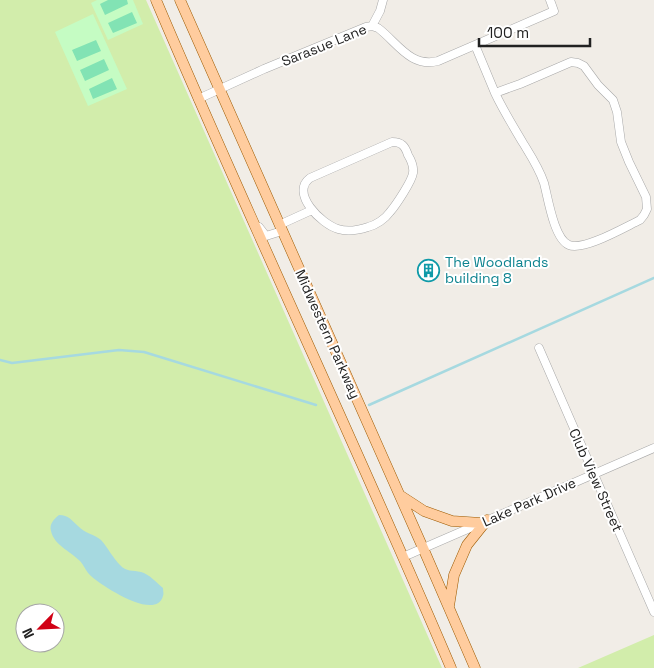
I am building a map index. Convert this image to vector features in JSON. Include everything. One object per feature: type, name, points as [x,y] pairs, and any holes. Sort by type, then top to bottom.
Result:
[{"type":"main road","name":"Midwestern Parkway","points":[[156,0],[198,99],[404,556],[451,668]]},
{"type":"main road","name":"Midwestern Parkway","points":[[180,0],[476,668]]},
{"type":"main road","points":[[400,495],[424,511],[452,520],[484,521]]},
{"type":"main road","points":[[449,607],[454,575],[467,545],[484,521]]},
{"type":"street","points":[[372,26],[384,0]]},
{"type":"street","name":"Sarasue Lane","points":[[198,99],[366,26],[378,28],[412,58],[418,61],[426,63],[438,61],[554,11],[550,0]]},
{"type":"street","points":[[475,45],[495,93],[504,111],[541,174],[553,221],[565,242],[575,246],[586,244],[640,220],[647,209],[646,197],[621,142],[617,112],[613,100],[592,78],[584,66],[571,62],[495,93]]},
{"type":"street","points":[[392,142],[403,144],[412,165],[411,180],[389,213],[379,222],[369,227],[345,230],[336,229],[320,219],[312,210],[306,200],[304,190],[304,184],[310,178],[392,142]]},
{"type":"street","points":[[241,194],[266,236],[312,210]]},
{"type":"street","name":"Club View Street","points":[[538,348],[654,612]]},
{"type":"street","name":"Lake Park Drive","points":[[404,556],[654,448]]},
{"type":"green space","points":[[0,0],[146,0],[442,668],[0,668]]},
{"type":"green space","points":[[97,0],[133,0],[143,24],[108,40],[91,3]]},
{"type":"green space","points":[[108,0],[127,0],[128,4],[105,15],[100,4]]},
{"type":"green space","points":[[132,12],[137,23],[113,33],[108,23]]},
{"type":"green space","points":[[93,14],[127,89],[88,106],[55,32]]},
{"type":"green space","points":[[96,40],[101,51],[77,61],[72,50]]},
{"type":"green space","points":[[104,59],[109,70],[85,81],[80,70]]},
{"type":"green space","points":[[112,78],[117,89],[93,99],[89,89]]},
{"type":"green space","points":[[654,635],[654,668],[578,668]]},
{"type":"water","points":[[59,515],[68,517],[83,530],[101,540],[122,567],[127,570],[144,573],[156,581],[163,588],[163,595],[158,603],[150,605],[128,599],[105,587],[91,576],[80,561],[55,540],[51,524]]},
{"type":"waterway","points":[[369,405],[654,278]]},
{"type":"waterway","points":[[0,360],[12,363],[119,350],[144,352],[316,405]]},
{"type":"place","name":"The Woodlands building 8","points":[[429,270]]}]
